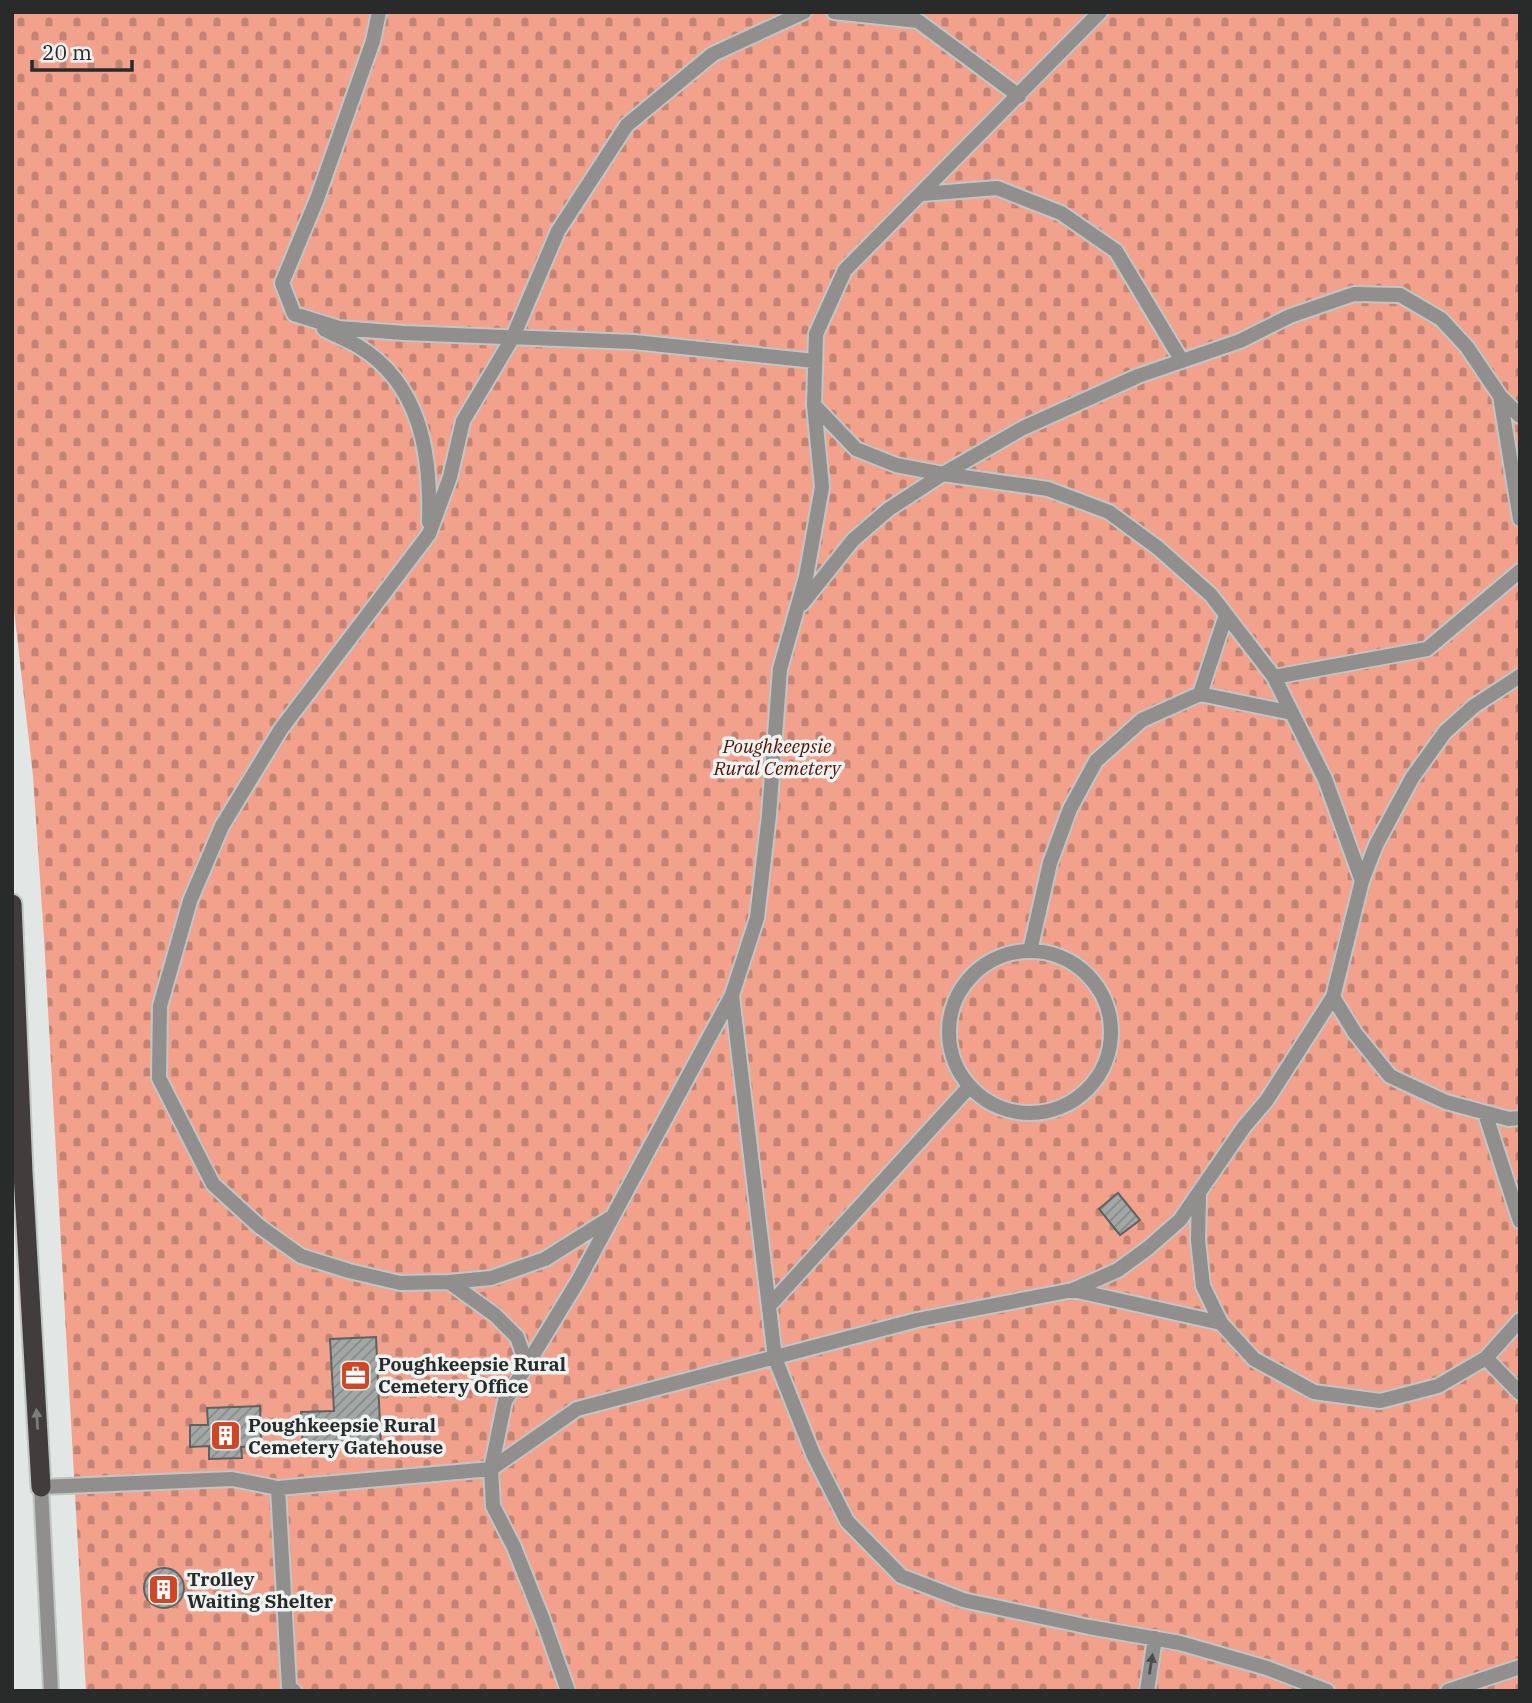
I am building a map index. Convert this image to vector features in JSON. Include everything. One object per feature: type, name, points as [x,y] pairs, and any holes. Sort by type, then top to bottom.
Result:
[{"type":"highway","points":[[12,904],[23,1173],[41,1487]]},
{"type":"street","points":[[379,12],[373,41],[317,199],[282,283],[294,314],[359,346],[386,367],[409,398],[424,440],[430,484],[429,534]]},
{"type":"street","points":[[612,1217],[545,1259],[492,1278],[400,1283],[301,1256],[259,1226],[213,1184],[159,1078],[160,1006],[190,901],[222,826],[281,729],[429,534],[450,477],[463,421],[513,337],[558,230],[627,125],[713,54],[804,12]]},
{"type":"street","points":[[834,12],[918,21],[1019,96]]},
{"type":"street","points":[[568,1691],[514,1547],[494,1506],[491,1469],[505,1401],[578,1281],[732,995],[757,918],[769,816],[780,669],[806,577],[822,487],[814,405],[816,334],[845,270],[1100,12]]},
{"type":"street","points":[[922,194],[997,188],[1061,213],[1116,251],[1182,361]]},
{"type":"street","points":[[797,610],[853,540],[889,509],[1023,428],[1138,376],[1240,341],[1290,316],[1354,294],[1400,295],[1441,319],[1467,347],[1500,397],[1520,416]]},
{"type":"street","points":[[294,314],[338,328],[634,342],[816,361]]},
{"type":"street","points":[[1500,397],[1520,519]]},
{"type":"street","points":[[814,405],[856,449],[896,465],[1048,488],[1109,512],[1185,572],[1211,595],[1274,677],[1325,779],[1362,881]]},
{"type":"street","points":[[1274,677],[1427,649],[1520,571]]},
{"type":"street","points":[[1200,694],[1226,615]]},
{"type":"street","points":[[51,1691],[41,1487],[232,1479],[278,1488],[491,1469],[577,1409],[917,1320],[1073,1290],[1118,1270],[1149,1248],[1180,1220],[1244,1127],[1267,1100],[1333,997],[1362,881],[1376,845],[1412,778],[1445,732],[1474,706],[1520,676]]},
{"type":"street","points":[[1030,951],[1050,863],[1070,809],[1096,761],[1142,720],[1200,694],[1292,713]]},
{"type":"street","points":[[1030,951],[1057,956],[1080,969],[1098,988],[1109,1013],[1111,1040],[1104,1065],[1089,1088],[1068,1104],[1043,1113],[1016,1112],[990,1104],[969,1087],[955,1064],[948,1038],[951,1012],[962,987],[980,968],[1004,955],[1030,951]]},
{"type":"street","points":[[732,995],[775,1358],[813,1454],[847,1521],[901,1576],[963,1600],[1180,1643],[1266,1668],[1327,1691]]},
{"type":"street","points":[[1333,997],[1355,1033],[1390,1076],[1446,1102],[1509,1119],[1520,1118]]},
{"type":"street","points":[[769,1306],[969,1087]]},
{"type":"street","points":[[1485,1113],[1520,1221]]},
{"type":"street","points":[[1199,1193],[1198,1240],[1203,1286],[1221,1323],[1254,1359],[1314,1392],[1380,1401],[1438,1386],[1486,1359],[1520,1320]]},
{"type":"street","points":[[449,1282],[495,1315],[517,1337],[527,1365]]},
{"type":"street","points":[[1073,1290],[1221,1323]]},
{"type":"street","points":[[1486,1359],[1520,1393]]},
{"type":"street","points":[[278,1488],[289,1687],[294,1691]]},
{"type":"street","points":[[1147,1691],[1155,1638]]},
{"type":"street","points":[[1448,1691],[1520,1667]]},
{"type":"green space","name":"Poughkeepsie Rural Cemetery","points":[[12,12],[1520,12],[1520,1691],[86,1691],[44,938],[33,776],[12,592]]},
{"type":"building","points":[[1118,1193],[1140,1220],[1120,1235],[1099,1209]]},
{"type":"building","name":"Poughkeepsie Rural Cemetery Office","points":[[376,1337],[381,1446],[303,1449],[301,1412],[334,1411],[330,1339]]},
{"type":"building","name":"Poughkeepsie Rural Cemetery Gatehouse","points":[[260,1406],[261,1446],[241,1447],[242,1458],[209,1459],[209,1446],[190,1447],[190,1425],[208,1425],[207,1408]]},
{"type":"building","name":"Trolley Waiting Shelter","points":[[164,1568],[178,1574],[184,1588],[178,1602],[164,1608],[150,1602],[144,1588],[150,1574]]},
{"type":"place","name":"Poughkeepsie Rural Cemetery Office","points":[[355,1375]]},
{"type":"place","name":"Poughkeepsie Rural Cemetery Gatehouse","points":[[225,1436]]},
{"type":"place","name":"Trolley Waiting Shelter","points":[[164,1590]]}]
